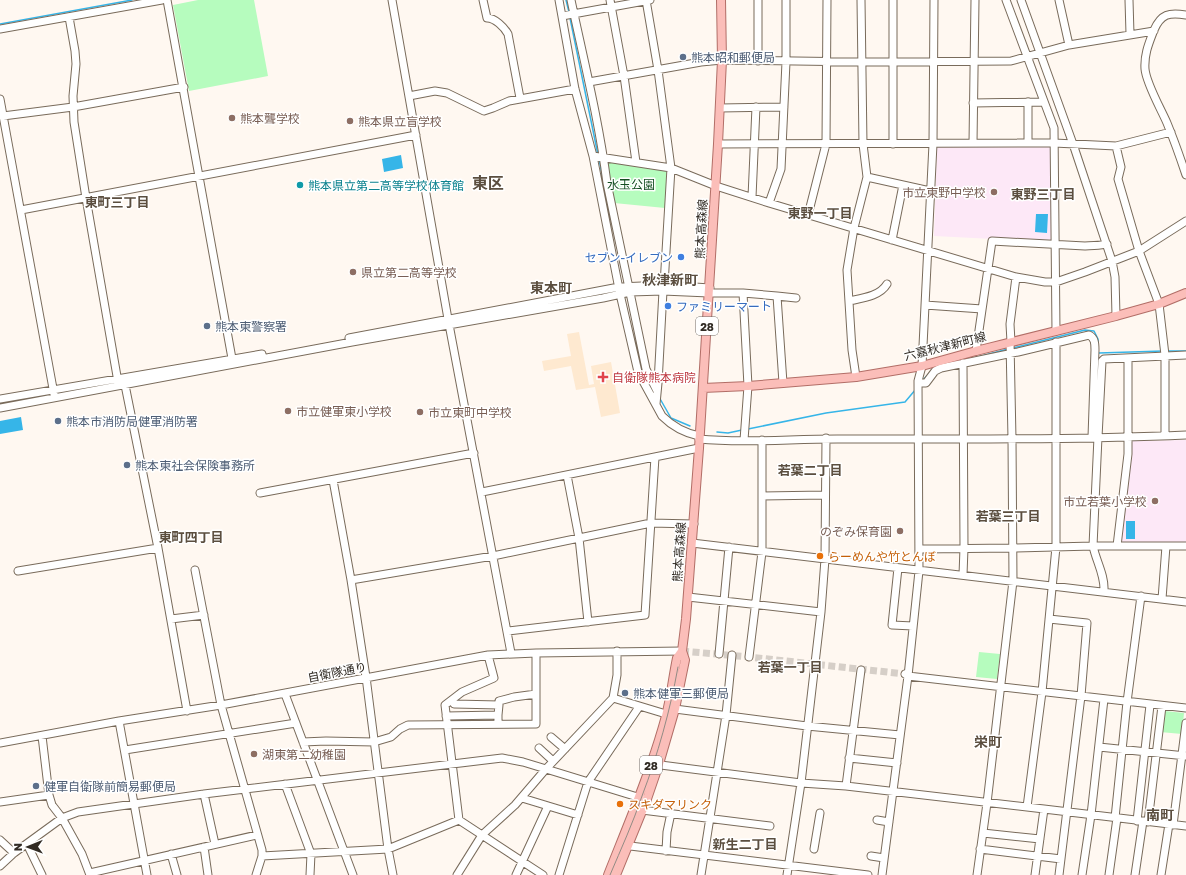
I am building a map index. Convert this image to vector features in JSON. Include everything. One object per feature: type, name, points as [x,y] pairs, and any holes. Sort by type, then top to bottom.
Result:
[{"type":"main road","name":"熊本高森線","points":[[616,875],[624,846],[675,709],[685,660],[682,651],[694,524],[716,186],[722,60],[721,0]]},
{"type":"main road","name":"六嘉秋津新町線","points":[[703,388],[748,386],[856,377],[922,366],[976,351],[1011,347],[1056,331],[1116,316],[1184,296]]},
{"type":"main road","name":"熊本高森線","points":[[655,764],[677,658],[682,651]]},
{"type":"main road","name":"熊本高森線","points":[[608,875],[642,810],[643,798]]},
{"type":"street","points":[[0,29],[69,17],[124,3],[162,0]]},
{"type":"street","points":[[167,0],[233,362]]},
{"type":"street","points":[[392,0],[449,322],[511,653]]},
{"type":"street","points":[[483,0],[487,18],[492,18],[503,27],[508,34],[520,98]]},
{"type":"street","points":[[559,0],[568,14],[589,82],[599,157],[638,372],[656,402],[662,416],[670,424],[699,438],[718,441],[826,438],[963,440],[1186,436]]},
{"type":"street","points":[[571,0],[568,14],[575,89],[609,190],[624,290],[646,369],[657,391]]},
{"type":"street","points":[[568,14],[611,4],[647,0],[671,168],[656,402]]},
{"type":"street","points":[[758,0],[758,61]]},
{"type":"street","points":[[769,203],[781,169],[786,62],[786,0]]},
{"type":"street","points":[[808,215],[826,144],[827,0]]},
{"type":"street","points":[[856,377],[852,350],[847,270],[854,228],[867,176],[863,144],[861,0]]},
{"type":"street","points":[[893,144],[894,0]]},
{"type":"street","points":[[882,875],[897,764],[919,571],[918,383],[922,366],[933,144],[934,0]]},
{"type":"street","points":[[973,144],[975,0]]},
{"type":"street","points":[[1006,0],[1054,128],[1056,331]]},
{"type":"street","points":[[1021,0],[1107,244],[1115,276],[1116,316]]},
{"type":"street","points":[[1059,0],[1070,45]]},
{"type":"street","points":[[1129,0],[1130,34]]},
{"type":"street","points":[[611,4],[624,76],[636,162]]},
{"type":"street","points":[[1186,15],[1168,14],[1157,23],[1148,43],[1145,58],[1145,71],[1171,132],[1186,175]]},
{"type":"street","points":[[69,17],[76,64],[73,107],[86,198],[120,383],[158,548],[187,711]]},
{"type":"street","points":[[589,82],[701,62],[722,60],[786,62],[1010,61],[1070,45],[1154,31]]},
{"type":"street","points":[[3,116],[73,107],[184,87]]},
{"type":"street","points":[[410,96],[436,91],[447,93],[481,110],[484,110],[520,98],[575,89]]},
{"type":"street","points":[[0,99],[54,398]]},
{"type":"street","points":[[1028,102],[1028,143]]},
{"type":"street","points":[[973,103],[1044,102]]},
{"type":"street","points":[[720,108],[784,107]]},
{"type":"street","points":[[752,197],[756,108]]},
{"type":"street","points":[[718,144],[1054,143],[1116,146],[1171,132]]},
{"type":"street","points":[[21,210],[416,135]]},
{"type":"street","points":[[1116,146],[1121,168],[1118,179],[1139,251],[1159,304],[1165,356],[1165,436]]},
{"type":"street","points":[[599,157],[671,168],[716,186],[808,215],[1016,277],[1045,282],[1056,282],[1139,251],[1186,222]]},
{"type":"street","points":[[867,176],[930,191]]},
{"type":"street","points":[[892,240],[903,185]]},
{"type":"street","points":[[976,351],[992,241],[1085,246],[1099,246],[1107,244]]},
{"type":"street","points":[[976,875],[987,803],[1013,581],[1010,324],[1016,277]]},
{"type":"street","points":[[849,301],[873,295],[884,288],[887,284]]},
{"type":"street","points":[[0,408],[54,398],[120,383],[624,290],[664,288],[709,290],[796,298]]},
{"type":"street","points":[[743,293],[748,386],[744,440]]},
{"type":"street","points":[[777,296],[783,383]]},
{"type":"street","points":[[925,305],[982,309]]},
{"type":"street","points":[[918,383],[926,382],[935,371],[941,368],[963,363],[1011,347],[1056,342],[1085,335],[1092,336],[1094,342],[1095,437],[1093,546],[1095,557],[1103,578],[1104,592]]},
{"type":"street","points":[[1027,807],[1042,692],[1056,547],[1056,342]]},
{"type":"street","points":[[1095,437],[1102,361],[1104,359],[1186,355]]},
{"type":"street","points":[[1118,546],[1129,437],[1128,358]]},
{"type":"street","points":[[963,363],[963,575]]},
{"type":"street","points":[[0,400],[53,390],[120,383]]},
{"type":"street","points":[[787,875],[801,783],[821,612],[825,559],[826,438]]},
{"type":"street","points":[[749,657],[762,552],[762,440]]},
{"type":"street","points":[[482,492],[699,448]]},
{"type":"street","points":[[260,493],[474,453]]},
{"type":"street","points":[[508,631],[645,616],[655,457]]},
{"type":"street","points":[[567,475],[579,538],[588,622]]},
{"type":"street","points":[[332,480],[351,580],[366,677],[388,849],[393,875]]},
{"type":"street","points":[[762,496],[825,495]]},
{"type":"street","points":[[351,580],[493,556],[651,523],[694,524]]},
{"type":"street","points":[[692,543],[1186,602]]},
{"type":"street","points":[[1162,599],[1166,546]]},
{"type":"street","points":[[920,549],[1186,546]]},
{"type":"street","points":[[719,654],[729,547]]},
{"type":"street","points":[[18,571],[158,548]]},
{"type":"street","points":[[898,568],[892,624],[913,626]]},
{"type":"street","points":[[195,570],[221,705],[262,850],[262,856],[256,875]]},
{"type":"street","points":[[1109,875],[1127,702],[1141,596]]},
{"type":"street","points":[[688,597],[821,612]]},
{"type":"street","points":[[171,619],[204,615]]},
{"type":"street","points":[[1049,618],[1087,623],[1081,696],[1059,875]]},
{"type":"street","name":"自衛隊通り","points":[[0,743],[120,721],[285,694],[366,677],[488,655],[511,653],[682,651]]},
{"type":"street","points":[[457,875],[482,835],[522,798],[553,761],[612,698],[616,674],[616,652]]},
{"type":"street","points":[[303,742],[374,742],[391,737],[400,729],[408,725],[536,724],[536,653]]},
{"type":"street","points":[[488,655],[494,678],[462,692],[445,706],[459,820],[543,875]]},
{"type":"street","points":[[701,875],[726,715],[732,655]]},
{"type":"street","points":[[846,786],[861,670]]},
{"type":"street","points":[[906,675],[1150,705],[1186,708]]},
{"type":"street","points":[[285,694],[353,875]]},
{"type":"street","points":[[498,724],[498,701],[536,694]]},
{"type":"street","points":[[612,698],[666,714],[675,709],[807,726],[900,735]]},
{"type":"street","points":[[1082,875],[1091,815],[1104,699]]},
{"type":"street","points":[[452,700],[454,704],[499,704]]},
{"type":"street","points":[[1143,821],[1144,752],[1150,705]]},
{"type":"street","points":[[1134,875],[1156,753],[1162,706]]},
{"type":"street","points":[[559,875],[588,782],[639,707]]},
{"type":"street","points":[[446,716],[498,715]]},
{"type":"street","points":[[120,721],[147,875]]},
{"type":"street","points":[[125,750],[296,723]]},
{"type":"street","points":[[1161,875],[1184,756],[1186,723]]},
{"type":"street","points":[[42,736],[49,795],[52,805],[62,818],[82,854],[90,874],[257,834]]},
{"type":"street","points":[[551,737],[565,749]]},
{"type":"street","points":[[1099,747],[1184,756]]},
{"type":"street","points":[[539,748],[553,761]]},
{"type":"street","points":[[0,866],[14,853],[62,818],[85,810],[378,772],[502,758],[522,762],[643,798]]},
{"type":"street","points":[[850,758],[897,764]]},
{"type":"street","points":[[655,764],[801,783],[846,786],[1186,826]]},
{"type":"street","points":[[285,784],[311,854],[310,875]]},
{"type":"street","points":[[204,794],[215,844]]},
{"type":"street","points":[[0,802],[49,795]]},
{"type":"street","points":[[522,798],[578,815]]},
{"type":"street","points":[[516,875],[548,806]]},
{"type":"street","points":[[1035,875],[1044,809]]},
{"type":"street","points":[[642,810],[770,826]]},
{"type":"street","points":[[666,851],[667,832],[671,813]]},
{"type":"street","points":[[814,848],[820,813]]},
{"type":"street","points":[[262,856],[388,849],[459,820]]},
{"type":"street","points":[[877,820],[889,822]]},
{"type":"street","points":[[982,833],[1040,839]]},
{"type":"street","points":[[0,840],[14,853]]},
{"type":"street","points":[[27,844],[42,875]]},
{"type":"street","points":[[624,846],[868,875]]},
{"type":"street","points":[[204,847],[206,875]]},
{"type":"street","points":[[980,849],[1061,859]]},
{"type":"street","points":[[170,854],[177,875]]},
{"type":"street","points":[[871,856],[884,858]]},
{"type":"shaded area","name":"市立東野中学校","points":[[939,146],[1052,147],[1052,242],[934,236],[937,148]]},
{"type":"shaded area","name":"自衛隊熊本病院","points":[[579,332],[589,385],[594,384],[591,366],[611,362],[620,413],[601,417],[595,387],[576,390],[571,366],[544,371],[542,361],[571,356],[567,334]]},
{"type":"shaded area","name":"市立若葉小学校","points":[[1186,440],[1186,544],[1122,544],[1120,542],[1131,441]]},
{"type":"green space","points":[[198,0],[254,0],[268,76],[189,91],[173,5]]},
{"type":"green space","name":"水玉公園","points":[[609,161],[667,170],[665,208],[614,203],[607,162]]},
{"type":"green space","points":[[979,652],[1000,654],[997,679],[976,677]]},
{"type":"green space","points":[[1165,711],[1184,713],[1182,734],[1160,732]]},
{"type":"water","points":[[401,155],[403,168],[384,172],[382,159]]},
{"type":"water","points":[[1036,214],[1048,214],[1047,233],[1035,232]]},
{"type":"water","points":[[21,417],[23,430],[0,434],[0,421]]},
{"type":"water","points":[[1126,521],[1135,521],[1135,539],[1126,539]]},
{"type":"waterway","points":[[0,24],[132,0]]},
{"type":"waterway","points":[[566,0],[569,12]]},
{"type":"waterway","points":[[570,18],[598,155]]},
{"type":"waterway","points":[[599,159],[602,174]]},
{"type":"waterway","points":[[1013,348],[1085,330],[1094,331],[1098,339],[1098,365]]},
{"type":"waterway","points":[[974,358],[1008,349]]},
{"type":"waterway","points":[[1099,353],[1163,351]]},
{"type":"waterway","points":[[1167,351],[1186,351]]},
{"type":"waterway","points":[[641,362],[643,372],[647,379]]},
{"type":"waterway","points":[[923,380],[934,368]]},
{"type":"waterway","points":[[748,429],[826,413],[905,402],[916,389]]},
{"type":"waterway","points":[[659,397],[671,418],[690,426]]},
{"type":"waterway","points":[[717,432],[728,433],[742,430]]},
{"type":"tunnel","points":[[682,651],[905,674]]},
{"type":"tram line","points":[[610,875],[635,816],[653,764],[667,716],[678,667]]},
{"type":"place","name":"熊本昭和郵便局","points":[[683,57]]},
{"type":"place","name":"熊本聾学校","points":[[232,118]]},
{"type":"place","name":"熊本県立盲学校","points":[[350,121]]},
{"type":"place","name":"熊本県立第二高等学校体育館","points":[[300,185]]},
{"type":"place","name":"市立東野中学校","points":[[994,192]]},
{"type":"place","name":"セブン-イレブン","points":[[681,257]]},
{"type":"place","name":"県立第二高等学校","points":[[353,272]]},
{"type":"place","name":"ファミリーマート","points":[[668,306]]},
{"type":"place","name":"熊本東警察署","points":[[207,326]]},
{"type":"place","name":"自衛隊熊本病院","points":[[603,377]]},
{"type":"place","name":"市立健軍東小学校","points":[[288,411]]},
{"type":"place","name":"市立東町中学校","points":[[420,412]]},
{"type":"place","name":"熊本市消防局健軍消防署","points":[[58,421]]},
{"type":"place","name":"熊本東社会保険事務所","points":[[127,465]]},
{"type":"place","name":"市立若葉小学校","points":[[1155,501]]},
{"type":"place","name":"のぞみ保育園","points":[[900,531]]},
{"type":"place","name":"らーめんや竹とんぼ","points":[[820,556]]},
{"type":"place","name":"熊本健軍三郵便局","points":[[625,693]]},
{"type":"place","name":"湖東第二幼稚園","points":[[254,754]]},
{"type":"place","name":"健軍自衛隊前簡易郵便局","points":[[36,786]]},
{"type":"place","name":"スキダマリンク","points":[[620,804]]},
{"type":"district","name":"東区","points":[[488,183]]},
{"type":"district","name":"東野三丁目","points":[[1043,194]]},
{"type":"district","name":"東町三丁目","points":[[117,202]]},
{"type":"district","name":"東野一丁目","points":[[820,213]]},
{"type":"district","name":"秋津新町","points":[[670,279]]},
{"type":"district","name":"東本町","points":[[551,287]]},
{"type":"district","name":"若葉二丁目","points":[[810,470]]},
{"type":"district","name":"若葉三丁目","points":[[1008,516]]},
{"type":"district","name":"東町四丁目","points":[[191,537]]},
{"type":"district","name":"若葉一丁目","points":[[790,667]]},
{"type":"district","name":"栄町","points":[[988,741]]},
{"type":"district","name":"南町","points":[[1160,814]]},
{"type":"district","name":"新生二丁目","points":[[745,844]]}]
